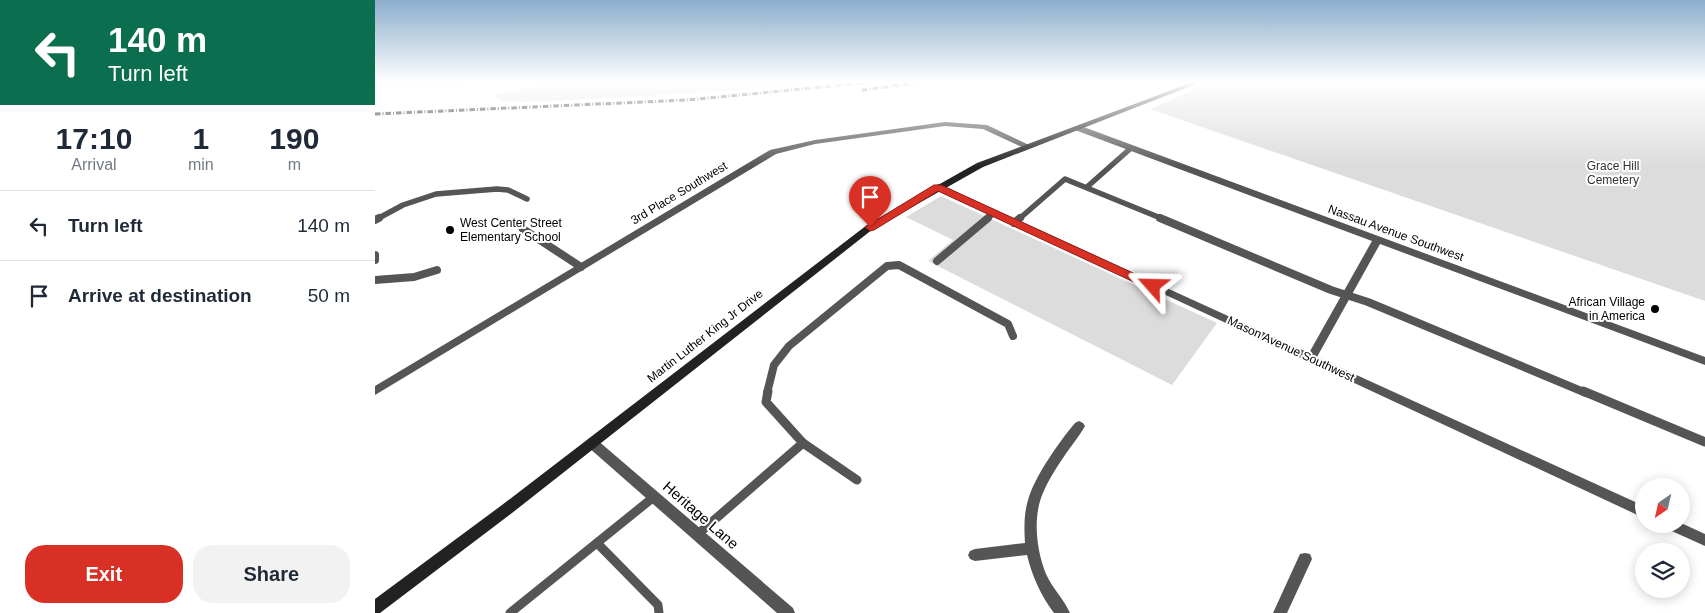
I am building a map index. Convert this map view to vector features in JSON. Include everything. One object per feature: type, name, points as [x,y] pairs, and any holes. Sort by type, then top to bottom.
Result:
[{"type":"main road","name":"Martin Luther King Jr Drive","points":[[379,609],[870,227],[980,165],[1123,111]]},
{"type":"street","name":"3rd Place Southwest","points":[[375,391],[773,152],[794,146],[945,124],[984,127],[1027,146]]},
{"type":"street","name":"Nassau Avenue Southwest","points":[[1078,128],[1705,361]]},
{"type":"street","name":"Mason Avenue Southwest","points":[[938,187],[1635,508]]},
{"type":"street","points":[[1311,358],[1377,240]]},
{"type":"street","points":[[1063,613],[1052,600],[1041,579],[1033,548],[1034,501],[1052,463],[1079,426]]},
{"type":"street","name":"Heritage Lane","points":[[592,443],[788,613]]},
{"type":"street","points":[[1689,533],[1705,540]]},
{"type":"street","points":[[975,555],[1033,548]]},
{"type":"street","points":[[1280,613],[1305,559]]},
{"type":"lane","points":[[1087,186],[1131,148]]},
{"type":"lane","points":[[1014,222],[1065,179],[1087,186],[1346,295],[1368,302],[1705,442]]},
{"type":"lane","points":[[375,220],[403,205],[437,194],[497,188],[508,190],[527,199]]},
{"type":"lane","points":[[937,261],[993,213]]},
{"type":"lane","points":[[523,229],[581,267]]},
{"type":"lane","points":[[375,255],[375,260]]},
{"type":"lane","points":[[857,480],[803,443],[766,402],[770,374],[776,360],[789,346],[887,266],[899,265],[1009,324],[1013,336]]},
{"type":"lane","points":[[375,280],[412,279],[423,277],[437,270]]},
{"type":"lane","points":[[698,534],[803,443]]},
{"type":"lane","points":[[510,613],[655,496]]},
{"type":"lane","points":[[597,543],[658,605],[659,613]]},
{"type":"green space","name":"Grace Hill Cemetery","points":[[1155,111],[1705,111],[1705,301]]},
{"type":"green space","points":[[941,196],[1217,323],[1172,385],[928,261],[953,240],[906,217]]},
{"type":"railway","points":[[375,114],[451,111]]},
{"type":"place","name":"West Center Street Elementary School","points":[[450,230]]},
{"type":"place","name":"African Village in America","points":[[1655,309]]},
{"type":"route","points":[[870,227],[938,187],[1153,286]]}]
